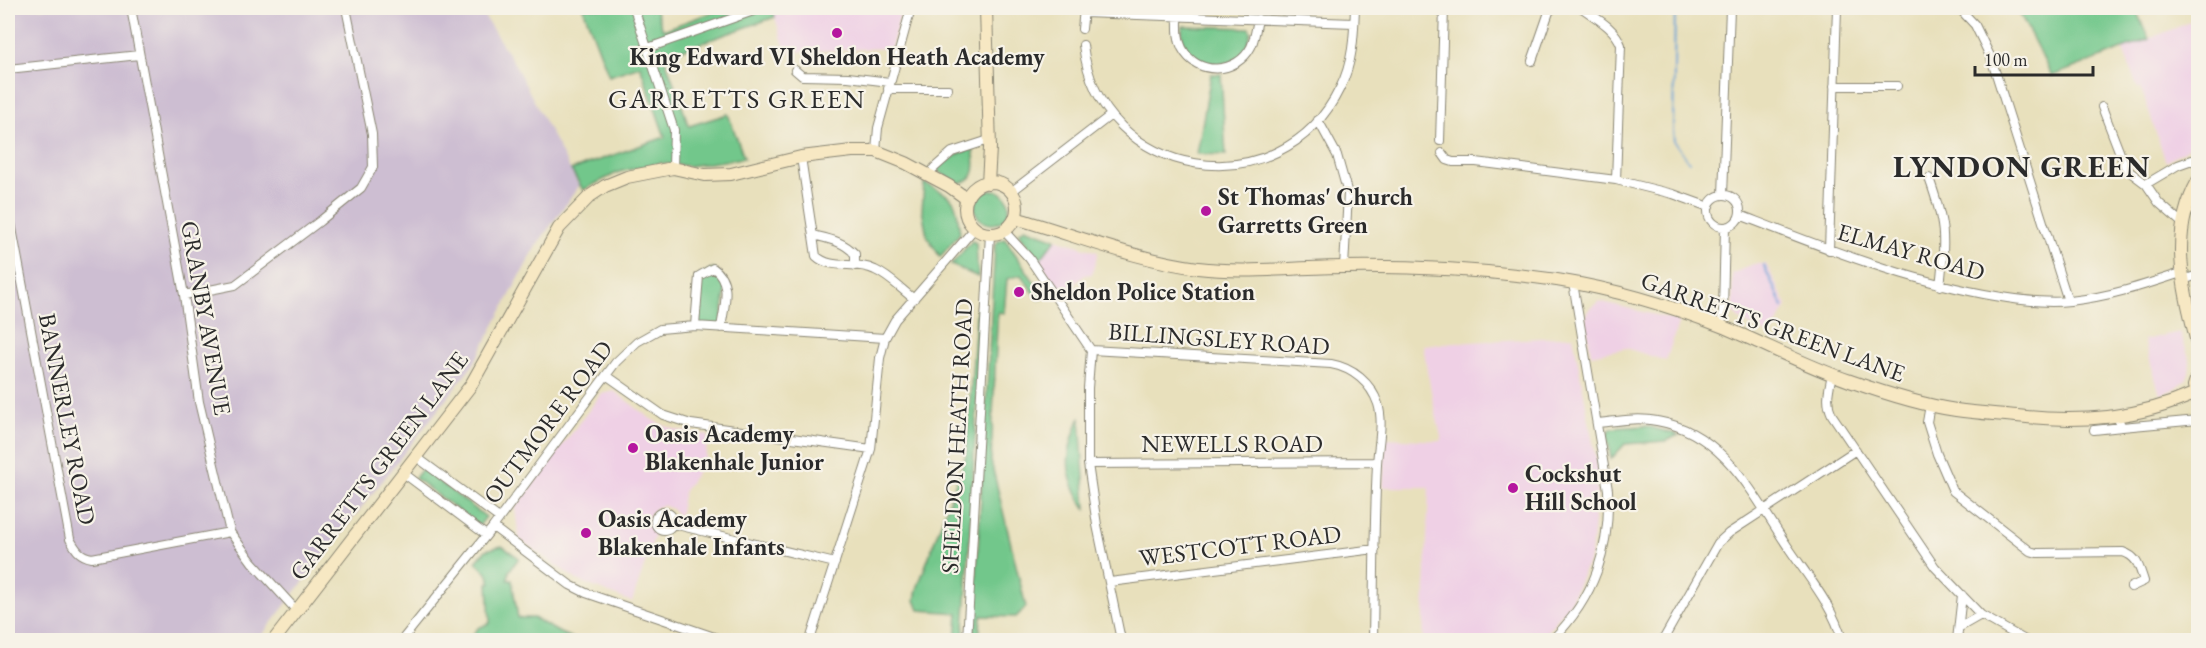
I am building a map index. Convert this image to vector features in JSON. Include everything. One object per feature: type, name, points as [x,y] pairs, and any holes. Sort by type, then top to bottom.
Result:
[{"type":"street","name":"GRANBY AVENUE","points":[[130,8],[184,295],[199,402],[230,532],[252,562],[297,611]]},
{"type":"street","points":[[184,295],[235,285],[361,188],[373,167],[372,134],[346,8]]},
{"type":"street","points":[[634,8],[674,130],[673,168]]},
{"type":"street","points":[[648,48],[762,8],[766,17]]},
{"type":"street","points":[[876,151],[878,128],[911,8]]},
{"type":"street","points":[[986,8],[990,140],[988,183]]},
{"type":"street","points":[[1083,45],[1086,67],[1094,88],[1111,115],[1125,131],[1143,145],[1164,156],[1198,165],[1237,164],[1268,156],[1302,136],[1318,120],[1333,100],[1345,76],[1352,50],[1355,8]]},
{"type":"street","points":[[1440,141],[1444,8]]},
{"type":"street","points":[[1532,61],[1549,12],[1553,8]]},
{"type":"street","points":[[1582,8],[1611,30],[1618,37],[1621,45],[1616,180]]},
{"type":"street","points":[[1724,195],[1730,8]]},
{"type":"street","points":[[1830,250],[1837,8]]},
{"type":"street","points":[[1959,8],[1975,26],[1991,57],[2068,301]]},
{"type":"street","points":[[1082,29],[1084,10],[1354,23]]},
{"type":"street","points":[[1178,16],[1179,40],[1185,53],[1198,64],[1207,68],[1219,69],[1230,67],[1248,52],[1255,37],[1258,19]]},
{"type":"street","points":[[8,69],[139,55]]},
{"type":"street","points":[[798,76],[848,76],[889,85],[948,89]]},
{"type":"street","points":[[1834,86],[1898,86]]},
{"type":"street","points":[[2102,106],[2123,164],[2146,184],[2159,202],[2182,223]]},
{"type":"street","points":[[1011,192],[1111,115]]},
{"type":"street","points":[[1318,120],[1337,154],[1348,194],[1344,267]]},
{"type":"street","points":[[934,168],[952,152],[990,140]]},
{"type":"street","name":"GARRETTS GREEN LANE","points":[[274,640],[471,385],[559,228],[590,196],[605,186],[627,177],[673,168],[705,175],[731,174],[801,157],[852,151],[876,151],[928,173],[967,199]]},
{"type":"street","points":[[1442,153],[1447,160],[1454,162],[1476,162],[1616,180],[1673,194],[1709,207]]},
{"type":"street","points":[[801,157],[816,256],[824,264],[876,270],[914,299]]},
{"type":"street","points":[[2146,184],[2178,165],[2192,160],[2199,164]]},
{"type":"street","points":[[1929,178],[1943,220],[1945,245],[1940,286]]},
{"type":"street","points":[[2199,181],[2191,195],[2182,223],[2182,277],[2199,347]]},
{"type":"street","points":[[988,183],[1003,185],[1011,192],[1016,202],[1015,218],[1004,231],[990,234],[975,228],[966,214],[967,199],[975,189],[988,183]]},
{"type":"street","points":[[1724,195],[1733,197],[1739,205],[1740,215],[1732,224],[1725,226],[1714,223],[1708,212],[1709,207],[1714,198],[1724,195]]},
{"type":"street","name":"BANNERLEY ROAD","points":[[8,207],[70,539],[77,552],[84,557],[92,558],[230,532]]},
{"type":"street","name":"ELMAY ROAD","points":[[1740,215],[1830,250],[1940,286],[2003,297],[2068,301],[2199,275]]},
{"type":"street","name":"GARRETTS GREEN LANE","points":[[1015,218],[1148,258],[1196,268],[1443,269],[1573,284],[1634,296],[1721,326],[1802,363],[1888,394],[1955,410],[2055,420],[2119,422],[2197,394]]},
{"type":"street","points":[[1721,326],[1725,226]]},
{"type":"street","points":[[810,640],[871,449],[880,358],[885,338],[895,320],[975,228]]},
{"type":"street","points":[[1004,231],[1029,258],[1091,350],[1088,388],[1088,464],[1121,640]]},
{"type":"street","name":"SHELDON HEATH ROAD","points":[[967,640],[990,234]]},
{"type":"street","points":[[813,235],[836,240],[848,246],[855,254],[855,266]]},
{"type":"street","points":[[695,326],[699,276],[713,268],[721,273],[726,284],[722,328]]},
{"type":"street","points":[[1552,640],[1581,606],[1599,571],[1606,534],[1608,490],[1573,284]]},
{"type":"street","name":"OUTMORE ROAD","points":[[402,640],[493,527],[626,350],[660,329],[695,326],[885,338]]},
{"type":"street","name":"BILLINGSLEY ROAD","points":[[1091,350],[1339,366],[1356,375],[1374,394],[1381,422],[1377,462],[1373,640]]},
{"type":"street","points":[[1832,374],[1827,404],[1832,415],[1930,560],[1982,615],[2025,640]]},
{"type":"street","points":[[2197,394],[2195,380],[2199,374]]},
{"type":"street","points":[[606,375],[663,415],[691,424],[871,449]]},
{"type":"street","points":[[1930,405],[1928,422],[1937,454],[1953,491],[2030,551],[2130,554],[2136,559],[2145,580],[2132,587]]},
{"type":"street","points":[[1598,423],[1656,420],[1689,431],[1705,440],[1727,458],[1833,616],[1842,640]]},
{"type":"street","points":[[2094,430],[2119,422],[2199,420]]},
{"type":"street","points":[[1663,640],[1718,543],[1729,533],[1856,450]]},
{"type":"street","points":[[415,456],[499,518]]},
{"type":"street","name":"NEWELLS ROAD","points":[[1088,464],[1377,462]]},
{"type":"street","points":[[402,472],[486,535]]},
{"type":"street","points":[[673,524],[835,563]]},
{"type":"street","points":[[493,527],[570,585],[586,593],[723,640]]},
{"type":"street","name":"WESTCOTT ROAD","points":[[1110,582],[1375,549]]},
{"type":"street","points":[[1958,640],[1962,595]]},
{"type":"street","points":[[1960,627],[1982,615]]},
{"type":"shaded area","points":[[8,8],[479,8],[514,63],[579,186],[536,246],[473,365],[258,640],[11,640],[8,628]]},
{"type":"shaded area","name":"King Edward VI Sheldon Heath Academy","points":[[772,8],[902,8],[891,48],[786,52]]},
{"type":"shaded area","points":[[2198,19],[2198,142],[2166,162],[2141,88],[2138,89],[2123,49]]},
{"type":"shaded area","points":[[1056,239],[1098,252],[1092,274],[1085,275],[1062,295],[1039,261]]},
{"type":"shaded area","points":[[1753,264],[1766,264],[1787,306],[1770,336],[1739,319],[1733,312],[1732,274]]},
{"type":"shaded area","points":[[1599,301],[1679,321],[1666,361],[1626,348],[1591,355],[1585,316],[1589,309]]},
{"type":"shaded area","points":[[2180,332],[2190,361],[2189,372],[2186,380],[2176,388],[2160,395],[2144,340]]},
{"type":"shaded area","name":"Cockshut Hill School","points":[[1573,336],[1599,475],[1595,478],[1597,489],[1591,555],[1569,605],[1540,640],[1423,640],[1429,487],[1383,487],[1385,438],[1442,441],[1423,345]]},
{"type":"shaded area","points":[[614,391],[651,419],[665,426],[708,435],[705,461],[684,491],[679,517],[672,509],[663,505],[655,508],[649,516],[649,526],[655,534],[632,602],[577,580],[519,539],[515,508],[601,394]]},
{"type":"green space","points":[[583,8],[655,8],[663,30],[724,8],[772,8],[775,17],[664,56],[689,126],[728,114],[744,158],[689,166],[660,163],[619,172],[583,190],[571,170],[665,137],[640,66],[609,76]]},
{"type":"green space","points":[[2017,8],[2135,8],[2149,39],[2052,76]]},
{"type":"green space","points":[[1183,26],[1249,28],[1251,32],[1242,54],[1233,61],[1222,64],[1201,60],[1192,55],[1185,47],[1182,37]]},
{"type":"green space","points":[[1211,74],[1221,74],[1226,155],[1197,154]]},
{"type":"green space","points":[[973,148],[975,167],[968,180],[956,183],[936,170],[953,157]]},
{"type":"green space","points":[[924,183],[953,200],[957,212],[960,233],[940,257],[927,236],[922,210]]},
{"type":"green space","points":[[992,190],[1004,195],[1009,207],[1004,219],[992,224],[980,219],[975,207],[980,195]]},
{"type":"green space","points":[[1025,228],[1056,239],[1039,261],[1019,233]]},
{"type":"green space","points":[[1005,239],[1044,296],[1039,300],[1021,275],[1007,279],[1004,313],[998,312],[997,324],[991,461],[1026,607],[1016,617],[981,616],[979,640],[973,640],[995,245]]},
{"type":"green space","points":[[972,241],[976,243],[978,277],[951,265]]},
{"type":"green space","points":[[713,268],[726,284],[721,328],[695,326],[699,276]]},
{"type":"green space","points":[[977,304],[982,306],[966,602],[963,640],[956,640],[958,613],[919,610],[915,600],[966,455]]},
{"type":"green space","points":[[1080,417],[1086,509],[1073,485],[1068,464],[1071,442]]},
{"type":"green space","points":[[1646,426],[1679,435],[1666,441],[1625,444],[1611,459],[1607,434],[1612,428]]},
{"type":"green space","points":[[422,469],[486,517],[479,526],[415,478]]},
{"type":"green space","points":[[502,546],[519,558],[509,571],[508,580],[512,580],[518,618],[534,618],[577,640],[469,640],[478,628],[490,623],[488,583],[491,583],[487,573],[476,562],[486,550]]},
{"type":"waterway","points":[[1675,8],[1673,130],[1674,141],[1689,162]]},
{"type":"waterway","points":[[1764,266],[1783,307]]},
{"type":"place","name":"King Edward VI Sheldon Heath Academy","points":[[837,33]]},
{"type":"place","name":"St Thomas' Church Garretts Green","points":[[1206,211]]},
{"type":"place","name":"Sheldon Police Station","points":[[1019,292]]},
{"type":"place","name":"Oasis Academy Blakenhale Junior","points":[[633,448]]},
{"type":"place","name":"Cockshut Hill School","points":[[1513,488]]},
{"type":"place","name":"Oasis Academy Blakenhale Infants","points":[[586,533]]},
{"type":"district","name":"GARRETTS GREEN","points":[[737,99]]},
{"type":"district","name":"LYNDON GREEN","points":[[2022,167]]}]
